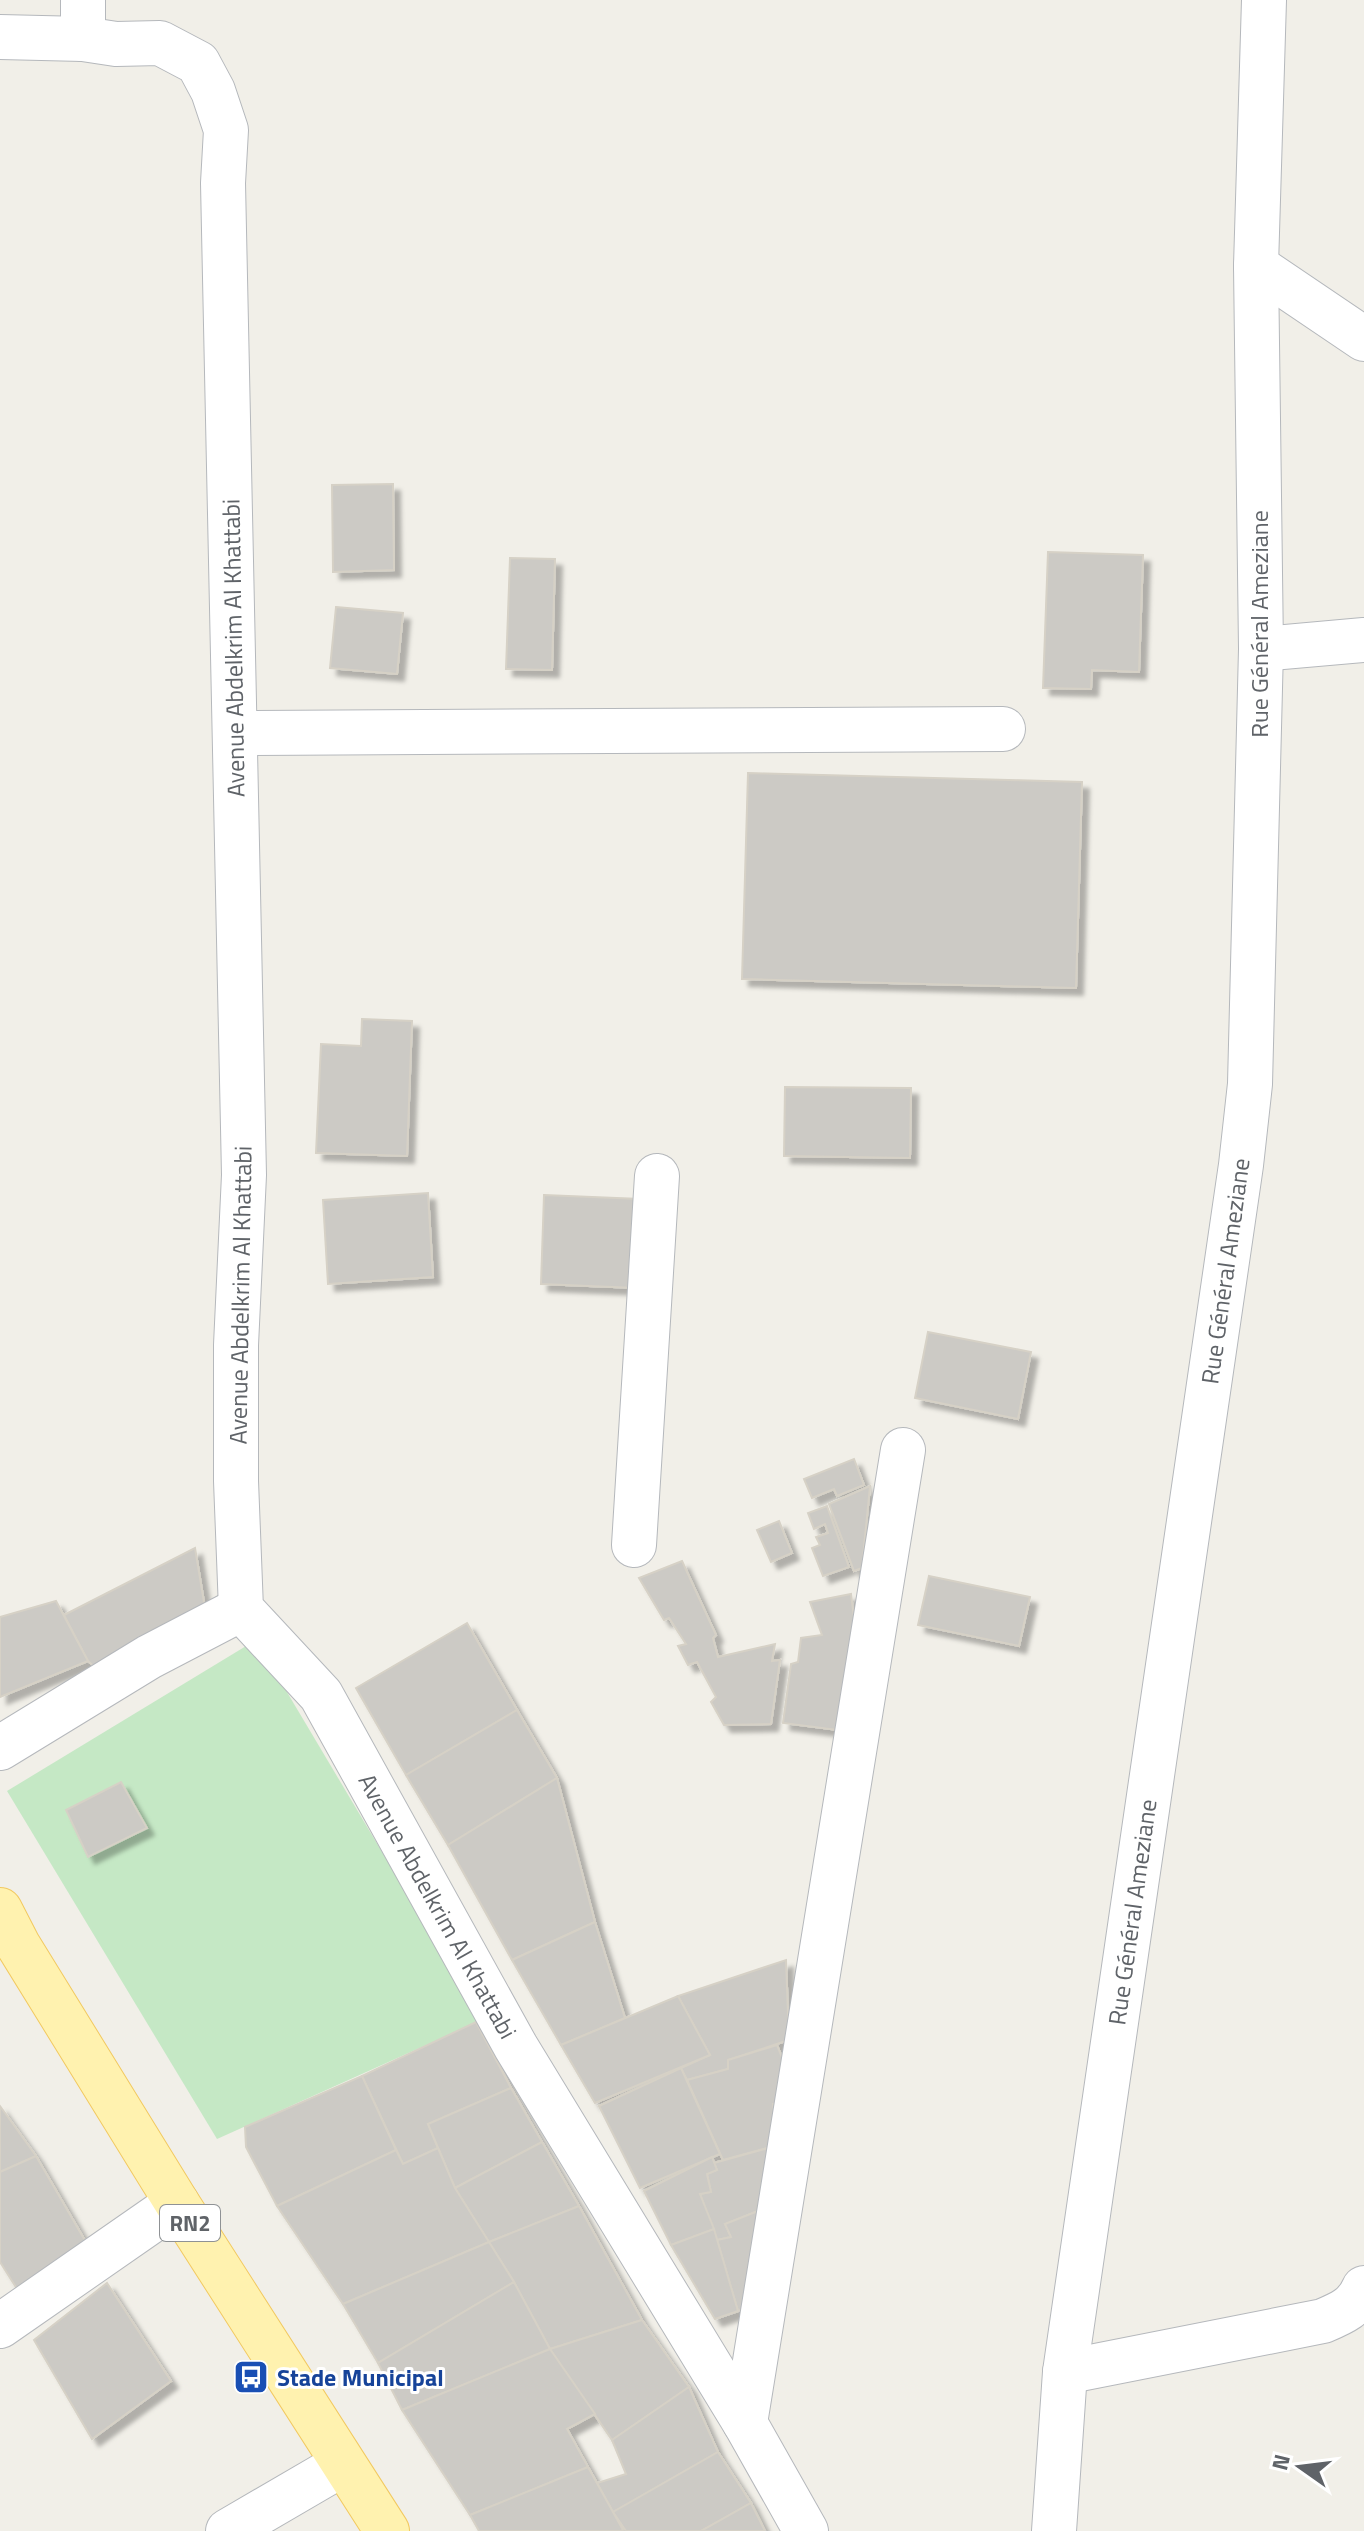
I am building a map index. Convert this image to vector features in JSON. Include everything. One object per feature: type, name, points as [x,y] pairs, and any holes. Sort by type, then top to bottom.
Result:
[{"type":"main road","name":"RN2","points":[[6,1934],[387,2531]]},
{"type":"street","name":"Rue Général Ameziane","points":[[1054,2531],[1065,2372],[1249,1098],[1261,649],[1256,266],[1264,0]]},
{"type":"street","name":"Avenue Abdelkrim Al Khattabi","points":[[0,37],[83,19],[116,44],[160,43],[198,63],[213,91],[226,130],[223,183],[244,1175],[236,1345],[236,1481],[241,1609],[321,1695],[516,2047],[745,2423],[806,2531]]},
{"type":"street","points":[[1256,266],[1364,339]]},
{"type":"street","points":[[1261,649],[1364,640]]},
{"type":"street","points":[[235,733],[1003,729]]},
{"type":"street","points":[[634,1545],[657,1176]]},
{"type":"street","points":[[745,2423],[903,1450]]},
{"type":"street","points":[[0,1748],[149,1657],[241,1609]]},
{"type":"street","points":[[0,2326],[177,2203]]},
{"type":"street","points":[[1065,2372],[1323,2321],[1346,2311],[1364,2288]]},
{"type":"street","points":[[228,2531],[343,2464]]},
{"type":"green space","points":[[256,1640],[482,2020],[217,2139],[7,1791]]},
{"type":"building","points":[[393,484],[394,570],[333,572],[332,485]]},
{"type":"building","points":[[1048,552],[1143,555],[1139,672],[1092,670],[1091,689],[1043,688]]},
{"type":"building","points":[[510,558],[555,559],[552,670],[506,669]]},
{"type":"building","points":[[336,607],[403,613],[397,674],[330,668]]},
{"type":"building","points":[[748,773],[1082,782],[1076,988],[742,979]]},
{"type":"building","points":[[362,1019],[412,1021],[407,1156],[316,1153],[321,1044],[361,1046]]},
{"type":"building","points":[[785,1087],[911,1088],[910,1158],[784,1156]]},
{"type":"building","points":[[428,1193],[433,1277],[328,1284],[323,1200]]},
{"type":"building","points":[[544,1195],[640,1199],[636,1288],[541,1284]]},
{"type":"building","points":[[928,1332],[1031,1352],[1018,1419],[915,1398]]},
{"type":"building","points":[[854,1459],[864,1485],[837,1496],[834,1489],[812,1498],[804,1479]]},
{"type":"building","points":[[870,1486],[862,1568],[854,1571],[829,1504]]},
{"type":"building","points":[[827,1506],[849,1567],[823,1576],[812,1548],[820,1545],[816,1537],[828,1533],[825,1524],[814,1529],[808,1513]]},
{"type":"building","points":[[779,1521],[792,1553],[771,1562],[757,1530]]},
{"type":"building","points":[[195,1548],[206,1614],[100,1672],[88,1661],[64,1615]]},
{"type":"building","points":[[682,1561],[716,1635],[713,1638],[718,1657],[775,1644],[772,1661],[780,1660],[771,1724],[724,1725],[711,1702],[716,1697],[697,1662],[688,1665],[678,1646],[686,1644],[669,1618],[664,1620],[639,1578]]},
{"type":"building","points":[[929,1576],[1030,1597],[1019,1646],[918,1625]]},
{"type":"building","points":[[851,1594],[856,1634],[845,1731],[783,1723],[791,1664],[798,1662],[801,1638],[822,1635],[810,1602]]},
{"type":"building","points":[[56,1601],[88,1661],[0,1697],[0,1617]]},
{"type":"building","points":[[467,1623],[517,1710],[406,1775],[356,1688]]},
{"type":"building","points":[[517,1710],[557,1778],[448,1845],[406,1775]]},
{"type":"building","points":[[557,1778],[595,1922],[512,1960],[448,1845]]},
{"type":"building","points":[[121,1782],[147,1828],[88,1857],[66,1810]]},
{"type":"building","points":[[595,1922],[625,2018],[561,2045],[512,1960]]},
{"type":"building","points":[[786,1960],[789,2040],[728,2060],[728,2069],[687,2080],[681,2068],[710,2055],[678,1996]]},
{"type":"building","points":[[678,1996],[710,2055],[595,2103],[561,2045]]},
{"type":"building","points":[[476,2022],[511,2088],[428,2124],[438,2148],[403,2164],[362,2076]]},
{"type":"building","points":[[777,2045],[787,2070],[779,2075],[784,2101],[773,2104],[778,2145],[723,2160],[687,2080],[728,2069],[728,2060]]},
{"type":"building","points":[[681,2068],[720,2154],[640,2188],[599,2106]]},
{"type":"building","points":[[362,2076],[396,2150],[277,2206],[246,2147],[245,2127]]},
{"type":"building","points":[[511,2088],[542,2142],[455,2188],[428,2124]]},
{"type":"building","points":[[0,2106],[36,2156],[0,2172]]},
{"type":"building","points":[[542,2142],[579,2206],[489,2242],[455,2188]]},
{"type":"building","points":[[772,2147],[758,2211],[725,2224],[731,2237],[717,2240],[700,2194],[711,2192],[707,2174],[717,2170],[714,2163]]},
{"type":"building","points":[[438,2148],[455,2188],[489,2242],[343,2304],[277,2206],[396,2150],[403,2164]]},
{"type":"building","points":[[36,2156],[87,2244],[19,2292],[0,2262],[0,2172]]},
{"type":"building","points":[[712,2157],[717,2170],[707,2174],[711,2192],[700,2194],[714,2229],[671,2245],[644,2191]]},
{"type":"building","points":[[579,2206],[642,2320],[550,2349],[489,2242]]},
{"type":"building","points":[[758,2211],[761,2304],[738,2311],[717,2240],[731,2237],[725,2224]]},
{"type":"building","points":[[714,2229],[738,2311],[715,2319],[671,2245]]},
{"type":"building","points":[[489,2242],[514,2282],[378,2363],[343,2304]]},
{"type":"building","points":[[514,2282],[550,2349],[402,2410],[378,2363]]},
{"type":"building","points":[[107,2283],[171,2381],[92,2439],[34,2340]]},
{"type":"building","points":[[642,2320],[689,2387],[612,2440],[550,2349]]},
{"type":"building","points":[[550,2349],[595,2414],[567,2429],[588,2467],[470,2515],[402,2410]]},
{"type":"building","points":[[689,2387],[718,2452],[613,2512],[597,2483],[626,2474],[612,2440]]},
{"type":"building","points":[[718,2452],[751,2503],[701,2531],[626,2531],[613,2512]]},
{"type":"building","points":[[588,2467],[623,2530],[479,2531],[470,2515]]},
{"type":"building","points":[[751,2503],[765,2531],[701,2531]]},
{"type":"place","name":"Stade Municipal","points":[[251,2377]]}]
